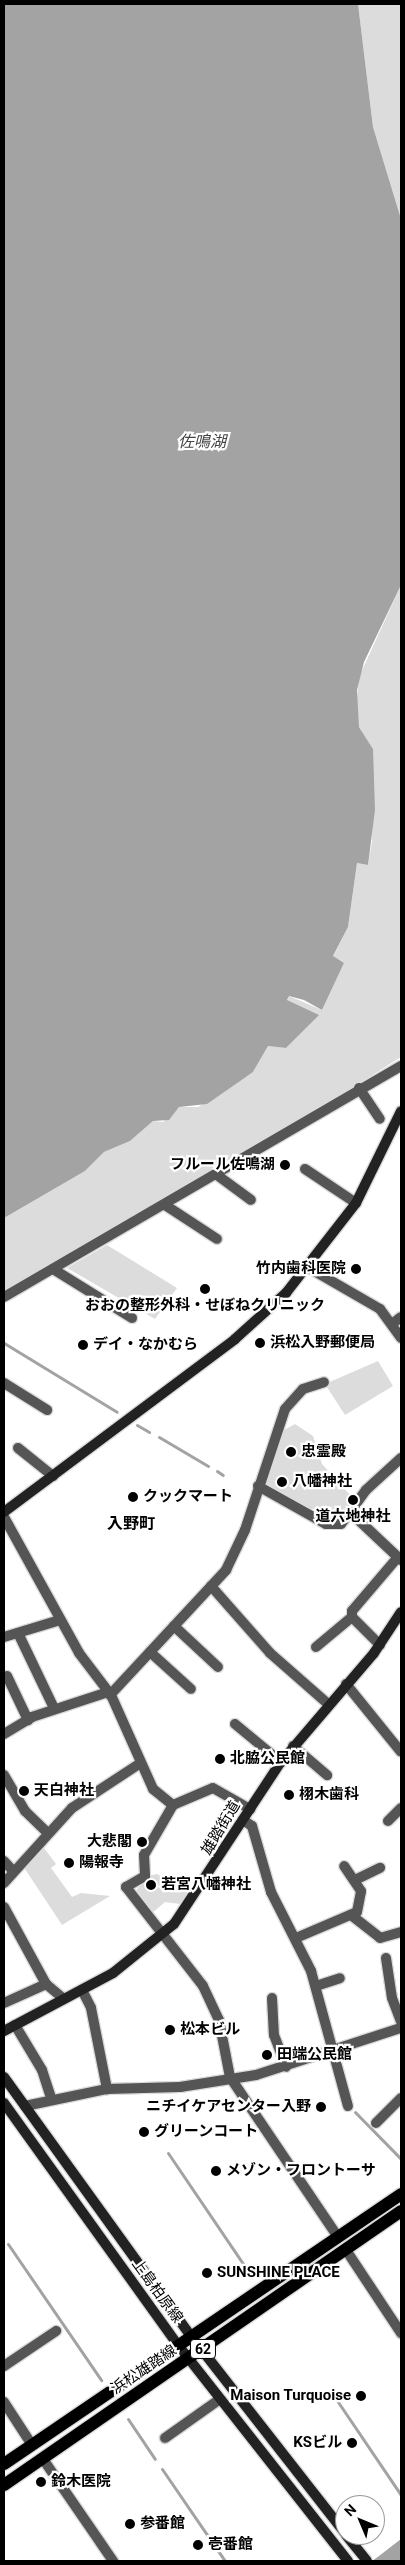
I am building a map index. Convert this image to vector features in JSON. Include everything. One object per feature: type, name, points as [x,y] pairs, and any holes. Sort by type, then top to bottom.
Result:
[{"type":"main road","name":"浜松雄踏線","points":[[4,2464],[401,2194]]},
{"type":"main road","name":"浜松雄踏線","points":[[4,2485],[401,2211]]},
{"type":"street","points":[[4,1297],[217,1175],[358,1088],[401,1066]]},
{"type":"street","points":[[358,1088],[380,1119]]},
{"type":"street","points":[[4,1512],[248,1328],[308,1268],[356,1203],[401,1111]]},
{"type":"street","points":[[305,1169],[356,1203]]},
{"type":"street","points":[[217,1175],[251,1200]]},
{"type":"street","points":[[165,1204],[217,1239]]},
{"type":"street","points":[[53,1268],[132,1318]]},
{"type":"street","points":[[308,1268],[355,1299],[374,1305],[392,1324],[401,1338]]},
{"type":"street","points":[[392,1324],[401,1317]]},
{"type":"street","points":[[4,1734],[54,1708],[109,1693],[226,1570],[245,1530],[258,1486],[290,1401],[303,1389],[324,1382]]},
{"type":"street","points":[[4,1383],[47,1410]]},
{"type":"street","points":[[18,1448],[53,1476]]},
{"type":"street","points":[[258,1486],[326,1524],[341,1524],[366,1490],[401,1458]]},
{"type":"street","points":[[316,1647],[352,1617],[400,1558],[350,1512]]},
{"type":"street","points":[[4,1517],[60,1620],[109,1693],[138,1764],[154,1789],[173,1805]]},
{"type":"street","points":[[211,1586],[266,1650],[328,1704]]},
{"type":"street","name":"雄踏街道","points":[[4,2031],[125,1966],[162,1937],[201,1890],[281,1762],[328,1704],[398,1624],[401,1612]]},
{"type":"street","points":[[352,1617],[380,1645]]},
{"type":"street","points":[[4,1637],[60,1620]]},
{"type":"street","points":[[174,1626],[218,1667]]},
{"type":"street","points":[[18,1632],[54,1708]]},
{"type":"street","points":[[150,1652],[191,1689]]},
{"type":"street","points":[[7,1676],[28,1720]]},
{"type":"street","points":[[346,1684],[401,1752]]},
{"type":"street","points":[[235,1724],[281,1762]]},
{"type":"street","points":[[293,1746],[327,1775]]},
{"type":"street","points":[[4,1883],[47,1832],[80,1801],[138,1764]]},
{"type":"street","points":[[4,1775],[25,1811],[47,1832]]},
{"type":"street","points":[[250,1809],[209,1788],[173,1805],[144,1855],[145,1876],[126,1887],[162,1937],[210,1997],[222,2031],[230,2077],[338,2237]]},
{"type":"street","points":[[388,1821],[401,1808]]},
{"type":"street","points":[[243,1820],[252,1826],[271,1892],[296,1938],[316,1986],[336,2053],[348,2106]]},
{"type":"street","points":[[4,1860],[13,1871]]},
{"type":"street","points":[[296,1938],[351,1915],[362,1898],[355,1880],[344,1866]]},
{"type":"street","points":[[355,1880],[380,1868]]},
{"type":"street","points":[[4,1908],[46,1984],[64,1999]]},
{"type":"street","points":[[351,1915],[380,1938],[401,1932]]},
{"type":"street","points":[[386,1958],[392,1998],[401,2021]]},
{"type":"street","points":[[316,1986],[340,1978]]},
{"type":"street","points":[[4,2003],[46,1984]]},
{"type":"street","points":[[82,1990],[91,2008],[107,2089]]},
{"type":"street","points":[[272,1998],[274,2034],[286,2067]]},
{"type":"street","points":[[16,2025],[42,2070],[51,2097]]},
{"type":"street","points":[[25,2106],[51,2097],[107,2089],[180,2087],[286,2067],[336,2053],[401,2028]]},
{"type":"street","name":"上島柏原線","points":[[4,2077],[191,2336],[335,2520]]},
{"type":"street","points":[[376,2123],[401,2098]]},
{"type":"street","name":"上島柏原線","points":[[4,2103],[188,2359],[348,2561]]},
{"type":"street","points":[[346,2250],[401,2332]]},
{"type":"street","points":[[4,2366],[56,2331]]},
{"type":"street","points":[[165,2438],[220,2399]]},
{"type":"street","points":[[4,2402],[32,2444]]},
{"type":"street","points":[[43,2458],[112,2561]]},
{"type":"street","name":"上島柏原線","points":[[354,2545],[365,2560]]},
{"type":"shaded area","points":[[358,4],[401,4],[401,219],[373,127]]},
{"type":"shaded area","points":[[401,585],[401,1057],[266,1142],[4,1292],[4,1218],[85,1171],[104,1152],[130,1141],[153,1121],[163,1122],[179,1107],[198,1107],[253,1072],[268,1046],[286,1048],[318,1015],[293,1005],[287,1001],[289,996],[322,1010],[344,963],[333,957],[348,927],[357,863],[368,865],[372,841],[373,749],[359,727],[356,708],[359,677]]},
{"type":"shaded area","points":[[107,1245],[177,1288],[155,1319],[67,1268]]},
{"type":"shaded area","points":[[378,1361],[393,1386],[345,1415],[325,1384]]},
{"type":"shaded area","points":[[295,1424],[313,1436],[322,1464],[351,1496],[348,1510],[333,1523],[266,1483],[282,1431]]},
{"type":"shaded area","points":[[52,1832],[56,1835],[44,1848],[56,1864],[51,1868],[72,1897],[81,1893],[110,1896],[62,1925],[23,1866]]},
{"type":"shaded area","points":[[157,1874],[184,1887],[189,1894],[180,1904],[165,1902],[151,1914],[135,1892],[148,1876]]},
{"type":"water","name":"佐鳴湖","points":[[4,4],[358,4],[373,127],[401,219],[401,585],[364,662],[357,690],[359,727],[373,749],[375,810],[368,865],[357,863],[348,927],[333,956],[344,963],[322,1010],[304,1000],[289,996],[287,1000],[319,1015],[286,1048],[268,1046],[253,1072],[207,1104],[179,1107],[169,1120],[153,1121],[130,1141],[104,1152],[85,1171],[4,1218]]},
{"type":"water","points":[[401,2539],[401,2561],[372,2561],[379,2556]]},
{"type":"waterway","points":[[4,1343],[117,1412]]},
{"type":"waterway","points":[[137,1425],[149,1432]]},
{"type":"waterway","points":[[159,1437],[208,1466]]},
{"type":"waterway","points":[[217,1471],[223,1475]]},
{"type":"waterway","points":[[355,2112],[401,2159]]},
{"type":"waterway","points":[[168,2153],[252,2277]]},
{"type":"waterway","points":[[8,2244],[101,2380]]},
{"type":"waterway","points":[[336,2399],[401,2495]]},
{"type":"waterway","points":[[128,2419],[155,2459]]},
{"type":"waterway","points":[[162,2469],[225,2561]]},
{"type":"place","name":"フルール佐鳴湖","points":[[285,1165]]},
{"type":"place","name":"竹内歯科医院","points":[[356,1269]]},
{"type":"place","name":"おおの整形外科・せぼねクリニック","points":[[205,1289]]},
{"type":"place","name":"浜松入野郵便局","points":[[260,1343]]},
{"type":"place","name":"デイ・なかむら","points":[[83,1345]]},
{"type":"place","name":"忠霊殿","points":[[291,1452]]},
{"type":"place","name":"八幡神社","points":[[282,1482]]},
{"type":"place","name":"クックマート","points":[[133,1497]]},
{"type":"place","name":"道六地神社","points":[[353,1500]]},
{"type":"place","name":"北脇公民館","points":[[220,1759]]},
{"type":"place","name":"天白神社","points":[[24,1791]]},
{"type":"place","name":"栩木歯科","points":[[289,1795]]},
{"type":"place","name":"大悲閣","points":[[142,1842]]},
{"type":"place","name":"陽報寺","points":[[69,1863]]},
{"type":"place","name":"若宮八幡神社","points":[[151,1885]]},
{"type":"place","name":"松本ビル","points":[[170,2030]]},
{"type":"place","name":"田端公民館","points":[[267,2055]]},
{"type":"place","name":"ニチイケアセンター入野","points":[[321,2107]]},
{"type":"place","name":"グリーンコート","points":[[144,2132]]},
{"type":"place","name":"メゾン・フロントーサ","points":[[216,2171]]},
{"type":"place","name":"SUNSHINE PLACE","points":[[207,2273]]},
{"type":"place","name":"Maison Turquoise","points":[[361,2396]]},
{"type":"place","name":"KSビル","points":[[352,2443]]},
{"type":"place","name":"鈴木医院","points":[[41,2482]]},
{"type":"place","name":"参番館","points":[[130,2524]]},
{"type":"place","name":"壱番館","points":[[198,2545]]},
{"type":"district","name":"入野町","points":[[131,1524]]}]
